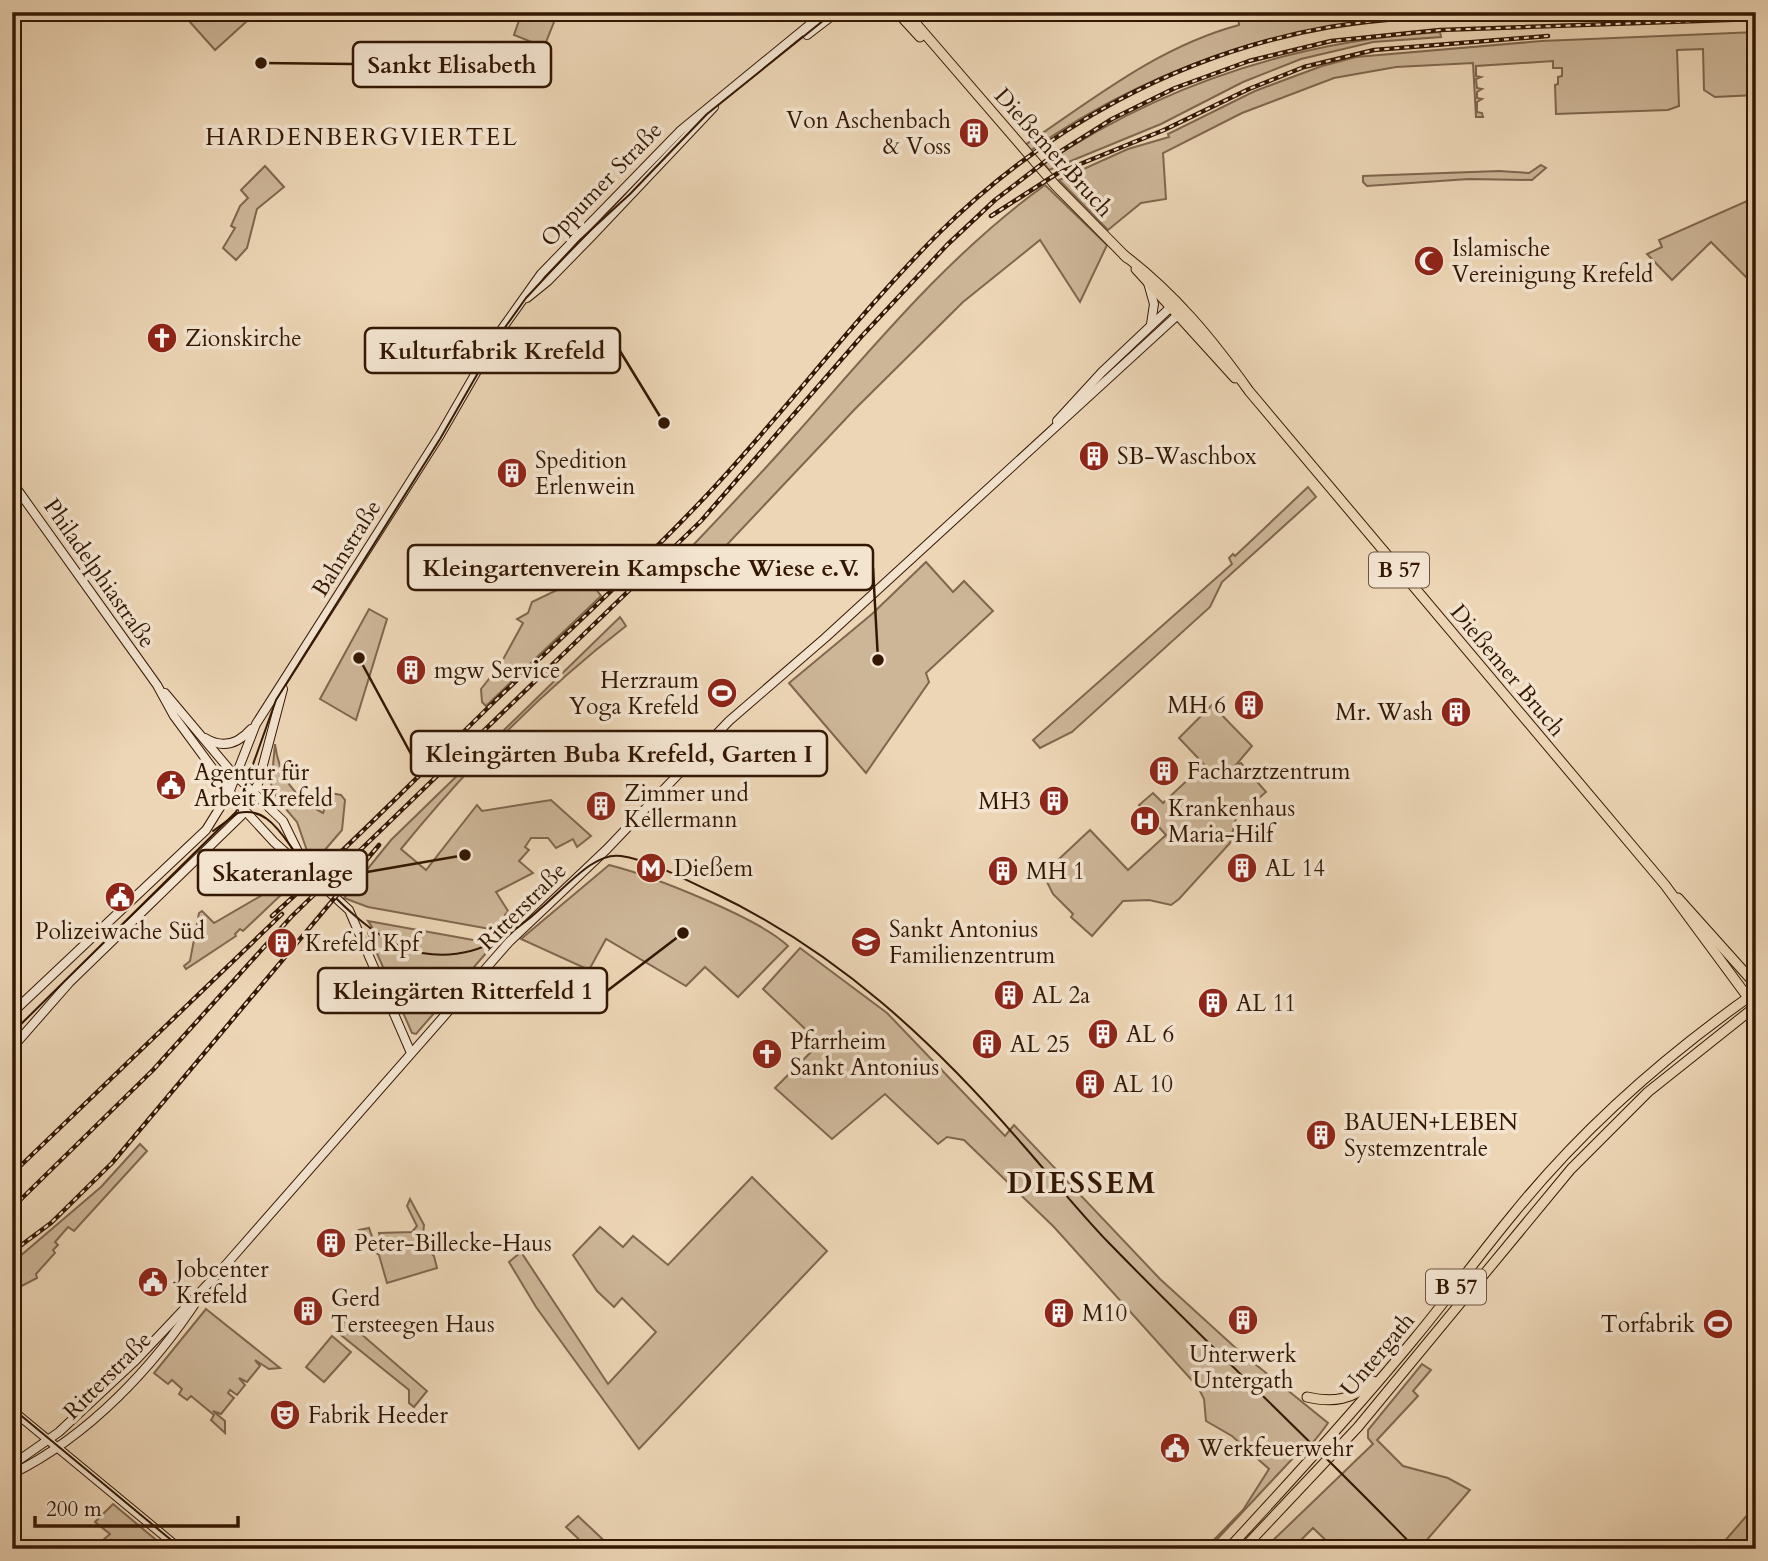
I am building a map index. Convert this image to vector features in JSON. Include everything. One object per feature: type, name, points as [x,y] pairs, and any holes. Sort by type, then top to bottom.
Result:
[{"type":"main road","name":"Oppumer Straße","points":[[440,435],[499,333],[521,302],[548,281],[718,102],[825,12]]},
{"type":"main road","name":"Oppumer Straße","points":[[786,47],[837,12]]},
{"type":"main road","name":"Dießemer Bruch","points":[[897,12],[957,73]]},
{"type":"main road","name":"Dießemer Bruch","points":[[906,12],[1056,186],[1178,308],[1213,357],[1249,391],[1665,885],[1752,994],[1756,1006]]},
{"type":"main road","name":"Dießemer Bruch","points":[[1124,255],[1148,283],[1178,308]]},
{"type":"main road","points":[[1148,283],[1154,304],[1150,327]]},
{"type":"main road","points":[[1043,436],[1076,398],[1150,327],[1178,308]]},
{"type":"main road","points":[[1043,436],[1178,308]]},
{"type":"main road","name":"Bahnstraße","points":[[12,1013],[187,851],[206,830],[229,793],[256,724],[440,435]]},
{"type":"main road","name":"Ritterstraße","points":[[12,1465],[49,1440],[136,1360],[210,1282],[510,941],[602,855],[729,721],[825,638],[1043,436]]},
{"type":"main road","name":"Philadelphiastraße","points":[[12,482],[157,685],[236,776],[285,825],[307,869]]},
{"type":"main road","name":"Bahnstraße","points":[[12,1048],[64,988],[217,843],[245,811],[255,794],[285,682]]},
{"type":"main road","name":"Philadelphiastraße","points":[[157,685],[174,716],[229,793],[274,842],[307,869]]},
{"type":"main road","points":[[201,735],[212,743],[232,744],[241,740],[256,724]]},
{"type":"main road","points":[[307,869],[349,910],[411,1054]]},
{"type":"main road","name":"Dießemer Bruch","points":[[1665,885],[1696,915],[1756,985]]},
{"type":"main road","points":[[1737,961],[1756,968]]},
{"type":"main road","name":"Untergath","points":[[1228,1549],[1338,1430],[1515,1212],[1574,1146],[1627,1092],[1752,994]]},
{"type":"main road","name":"Untergath","points":[[1243,1549],[1366,1418],[1571,1169],[1647,1092],[1756,1006]]},
{"type":"main road","points":[[1571,1169],[1574,1146]]},
{"type":"main road","name":"Ritterstraße","points":[[12,1474],[58,1448],[163,1348],[210,1282]]},
{"type":"main road","points":[[1307,1397],[1332,1401],[1360,1392],[1416,1337]]},
{"type":"main road","points":[[12,1410],[180,1549]]},
{"type":"shaded area","points":[[181,12],[257,12],[215,50]]},
{"type":"shaded area","points":[[522,12],[558,12],[544,47],[514,35]]},
{"type":"shaded area","points":[[1180,12],[1487,12],[1423,15],[1362,22],[1303,32],[1246,46],[1191,65],[1136,89],[1082,118],[1027,153],[1022,147],[1126,77],[1180,47],[1239,25],[1238,14]]},
{"type":"shaded area","points":[[1440,32],[1441,37],[1373,42],[1301,59],[1243,82],[1161,124],[1049,170],[1044,164],[1137,110],[1233,71],[1334,45]]},
{"type":"shaded area","points":[[1756,32],[1756,95],[1715,97],[1704,90],[1703,49],[1677,50],[1679,106],[1668,110],[1556,114],[1555,85],[1558,84],[1558,77],[1562,76],[1562,68],[1553,68],[1553,61],[1476,66],[1476,76],[1481,77],[1476,79],[1477,88],[1482,89],[1477,92],[1477,98],[1482,99],[1477,102],[1477,112],[1482,113],[1483,117],[1476,117],[1473,63],[1396,67],[1334,78],[1242,113],[1163,153],[1166,199],[1141,203],[1108,230],[1059,180],[1128,149],[1169,137],[1168,134],[1255,91],[1322,66],[1356,57],[1542,41]]},
{"type":"shaded area","points":[[1541,165],[1546,168],[1532,180],[1469,179],[1367,186],[1363,182],[1363,176],[1499,171],[1529,173]]},
{"type":"shaded area","points":[[265,166],[284,187],[257,209],[247,248],[236,260],[223,248],[235,228],[231,226],[240,206],[248,198],[241,190]]},
{"type":"shaded area","points":[[1045,185],[1107,245],[1080,302],[1040,240],[963,302],[855,409],[687,587],[665,575],[764,470],[914,302],[977,241]]},
{"type":"shaded area","points":[[1756,197],[1756,287],[1711,242],[1672,280],[1647,254],[1662,247],[1659,240]]},
{"type":"shaded area","points":[[1308,487],[1316,497],[1222,582],[1210,607],[1072,732],[1040,748],[1033,740],[1232,564],[1229,558],[1233,554],[1235,556]]},
{"type":"shaded area","points":[[926,562],[953,592],[964,581],[993,611],[926,673],[929,682],[866,773],[789,683],[872,614]]},
{"type":"shaded area","points":[[586,576],[601,596],[486,706],[482,702],[481,689],[500,665],[523,623],[517,619],[528,613],[532,602]]},
{"type":"shaded area","points":[[369,609],[387,619],[356,720],[320,699]]},
{"type":"shaded area","points":[[620,617],[626,626],[565,676],[507,731],[452,789],[401,849],[426,870],[477,805],[482,811],[551,800],[591,836],[577,847],[573,839],[556,848],[548,838],[531,838],[525,847],[529,850],[519,861],[533,873],[496,892],[508,911],[505,915],[509,928],[501,931],[368,907],[344,898],[391,840]]},
{"type":"shaded area","points":[[1212,705],[1252,746],[1235,766],[1241,763],[1266,792],[1236,818],[1230,843],[1179,899],[1171,905],[1149,900],[1123,901],[1092,936],[1071,917],[1073,914],[1053,894],[1043,874],[1090,830],[1128,870],[1166,835],[1139,805],[1153,793],[1163,803],[1196,772],[1216,777],[1179,738]]},
{"type":"shaded area","points":[[275,744],[284,776],[304,800],[323,813],[330,793],[341,795],[345,800],[342,830],[312,865],[297,822],[271,787]]},
{"type":"shaded area","points":[[609,865],[650,878],[729,911],[754,923],[788,946],[738,997],[705,967],[686,986],[606,939],[589,970],[521,939]]},
{"type":"shaded area","points":[[291,870],[300,877],[288,889],[283,885],[277,890],[281,895],[243,931],[240,929],[236,936],[186,969],[184,966],[190,961],[199,913],[202,911],[214,923],[271,890]]},
{"type":"shaded area","points":[[368,921],[490,943],[485,946],[487,952],[416,1034],[412,1033],[368,933],[372,927]]},
{"type":"shaded area","points":[[800,948],[887,1013],[1005,1136],[1014,1125],[1160,1279],[1239,1351],[1328,1423],[1313,1442],[1294,1457],[1208,1549],[1205,1549],[1243,1510],[1269,1469],[1232,1436],[1206,1421],[1204,1399],[1198,1387],[1054,1227],[964,1140],[947,1137],[938,1144],[885,1094],[832,1139],[775,1088],[820,1043],[763,989]]},
{"type":"shaded area","points":[[140,1144],[147,1151],[74,1231],[68,1227],[55,1242],[58,1245],[53,1250],[55,1253],[36,1274],[37,1278],[12,1291],[12,1263],[101,1187]]},
{"type":"shaded area","points":[[752,1177],[827,1251],[639,1449],[536,1307],[509,1262],[521,1252],[608,1384],[656,1332],[622,1298],[614,1307],[597,1291],[573,1255],[600,1227],[623,1247],[633,1236],[668,1265]]},
{"type":"shaded area","points":[[410,1199],[424,1225],[422,1245],[434,1256],[437,1268],[387,1283],[379,1255],[368,1247],[359,1230],[369,1228],[374,1242],[380,1238],[379,1233],[412,1232],[417,1226],[407,1206]]},
{"type":"shaded area","points":[[206,1309],[280,1368],[269,1369],[255,1360],[260,1366],[247,1382],[239,1378],[245,1385],[237,1395],[230,1390],[228,1393],[234,1398],[221,1414],[213,1411],[225,1421],[225,1433],[211,1420],[214,1415],[191,1396],[187,1400],[179,1394],[182,1389],[172,1380],[168,1384],[154,1373]]},
{"type":"shaded area","points":[[345,1320],[427,1391],[414,1407],[409,1403],[409,1390],[336,1331]]},
{"type":"shaded area","points":[[332,1336],[351,1352],[324,1382],[306,1367]]},
{"type":"shaded area","points":[[1422,1364],[1431,1370],[1413,1391],[1418,1396],[1377,1440],[1403,1466],[1448,1478],[1470,1490],[1419,1549],[1335,1549],[1313,1528],[1292,1549],[1264,1549],[1373,1444],[1368,1438],[1368,1430]]},
{"type":"shaded area","points":[[113,1504],[167,1549],[120,1549],[115,1544],[110,1548],[103,1540],[110,1534],[95,1522]]},
{"type":"shaded area","points":[[1756,1505],[1756,1549],[1731,1549],[1723,1543]]},
{"type":"shaded area","points":[[578,1516],[613,1549],[589,1549],[566,1527]]},
{"type":"tram line","points":[[12,1033],[236,812],[276,700],[440,439],[501,333],[526,298],[580,240],[630,194],[707,114],[834,12]]},
{"type":"tram line","points":[[213,831],[238,813],[253,813],[264,817],[277,828],[326,888],[356,916],[388,940],[422,953],[458,954],[489,944],[517,928],[583,870],[602,859],[621,856],[669,871],[759,917],[802,943],[882,1002],[955,1070],[1109,1243],[1416,1549]]},
{"type":"tram line","points":[[12,1408],[182,1549]]},
{"type":"railway","points":[[272,916],[655,548],[736,464],[908,265],[980,195],[1024,160],[1070,128],[1119,100],[1221,55],[1275,39],[1330,27],[1384,20],[1550,12]]},
{"type":"railway","points":[[12,1208],[153,1070],[292,916],[701,521],[861,337],[947,245],[995,200],[1047,160],[1112,119],[1175,88],[1249,61],[1331,41],[1440,30],[1756,19]]},
{"type":"railway","points":[[991,216],[1058,173],[1164,130],[1249,89],[1304,67],[1374,50],[1548,36]]},
{"type":"railway","points":[[12,1252],[51,1223],[112,1163],[379,845]]},
{"type":"railway","points":[[12,1174],[282,914]]},
{"type":"place","name":"Sankt Elisabeth","points":[[261,63]]},
{"type":"place","name":"Von Aschenbach & Voss","points":[[974,133]]},
{"type":"place","name":"Islamische Vereinigung Krefeld","points":[[1429,261]]},
{"type":"place","name":"Zionskirche","points":[[162,338]]},
{"type":"place","name":"Kulturfabrik Krefeld","points":[[664,423]]},
{"type":"place","name":"SB-Waschbox","points":[[1094,456]]},
{"type":"place","name":"Spedition Erlenwein","points":[[512,473]]},
{"type":"place","name":"Kleingärten Buba Krefeld, Garten I","points":[[359,658]]},
{"type":"place","name":"Kleingartenverein Kampsche Wiese e.V.","points":[[878,660]]},
{"type":"place","name":"mgw Service","points":[[411,670]]},
{"type":"place","name":"Herzraum Yoga Krefeld","points":[[722,693]]},
{"type":"place","name":"MH 6","points":[[1249,705]]},
{"type":"place","name":"Mr. Wash","points":[[1456,712]]},
{"type":"place","name":"Facharztzentrum","points":[[1164,771]]},
{"type":"place","name":"Agentur für Arbeit Krefeld","points":[[171,785]]},
{"type":"place","name":"MH3","points":[[1054,801]]},
{"type":"place","name":"Zimmer und Kellermann","points":[[601,806]]},
{"type":"place","name":"Krankenhaus Maria-Hilf","points":[[1145,821]]},
{"type":"place","name":"Skateranlage","points":[[465,855]]},
{"type":"place","name":"Dießem","points":[[651,868]]},
{"type":"place","name":"AL 14","points":[[1242,868]]},
{"type":"place","name":"MH 1","points":[[1003,871]]},
{"type":"place","name":"Polizeiwache Süd","points":[[120,897]]},
{"type":"place","name":"Kleingärten Ritterfeld 1","points":[[683,933]]},
{"type":"place","name":"Sankt Antonius Familienzentrum","points":[[866,942]]},
{"type":"place","name":"Krefeld Kpf","points":[[282,943]]},
{"type":"place","name":"AL 2a","points":[[1009,995]]},
{"type":"place","name":"AL 11","points":[[1213,1003]]},
{"type":"place","name":"AL 6","points":[[1103,1034]]},
{"type":"place","name":"AL 25","points":[[987,1044]]},
{"type":"place","name":"Pfarrheim Sankt Antonius","points":[[767,1054]]},
{"type":"place","name":"AL 10","points":[[1090,1084]]},
{"type":"place","name":"BAUEN+LEBEN Systemzentrale","points":[[1321,1135]]},
{"type":"place","name":"Peter-Billecke-Haus","points":[[331,1243]]},
{"type":"place","name":"Jobcenter Krefeld","points":[[153,1282]]},
{"type":"place","name":"Gerd Tersteegen Haus","points":[[308,1311]]},
{"type":"place","name":"M10","points":[[1059,1313]]},
{"type":"place","name":"Unterwerk Untergath","points":[[1243,1320]]},
{"type":"place","name":"Torfabrik","points":[[1718,1324]]},
{"type":"place","name":"Fabrik Heeder","points":[[285,1415]]},
{"type":"place","name":"Werkfeuerwehr","points":[[1175,1448]]},
{"type":"district","name":"HARDENBERGVIERTEL","points":[[362,137]]},
{"type":"district","name":"DIESSEM","points":[[1082,1183]]}]
